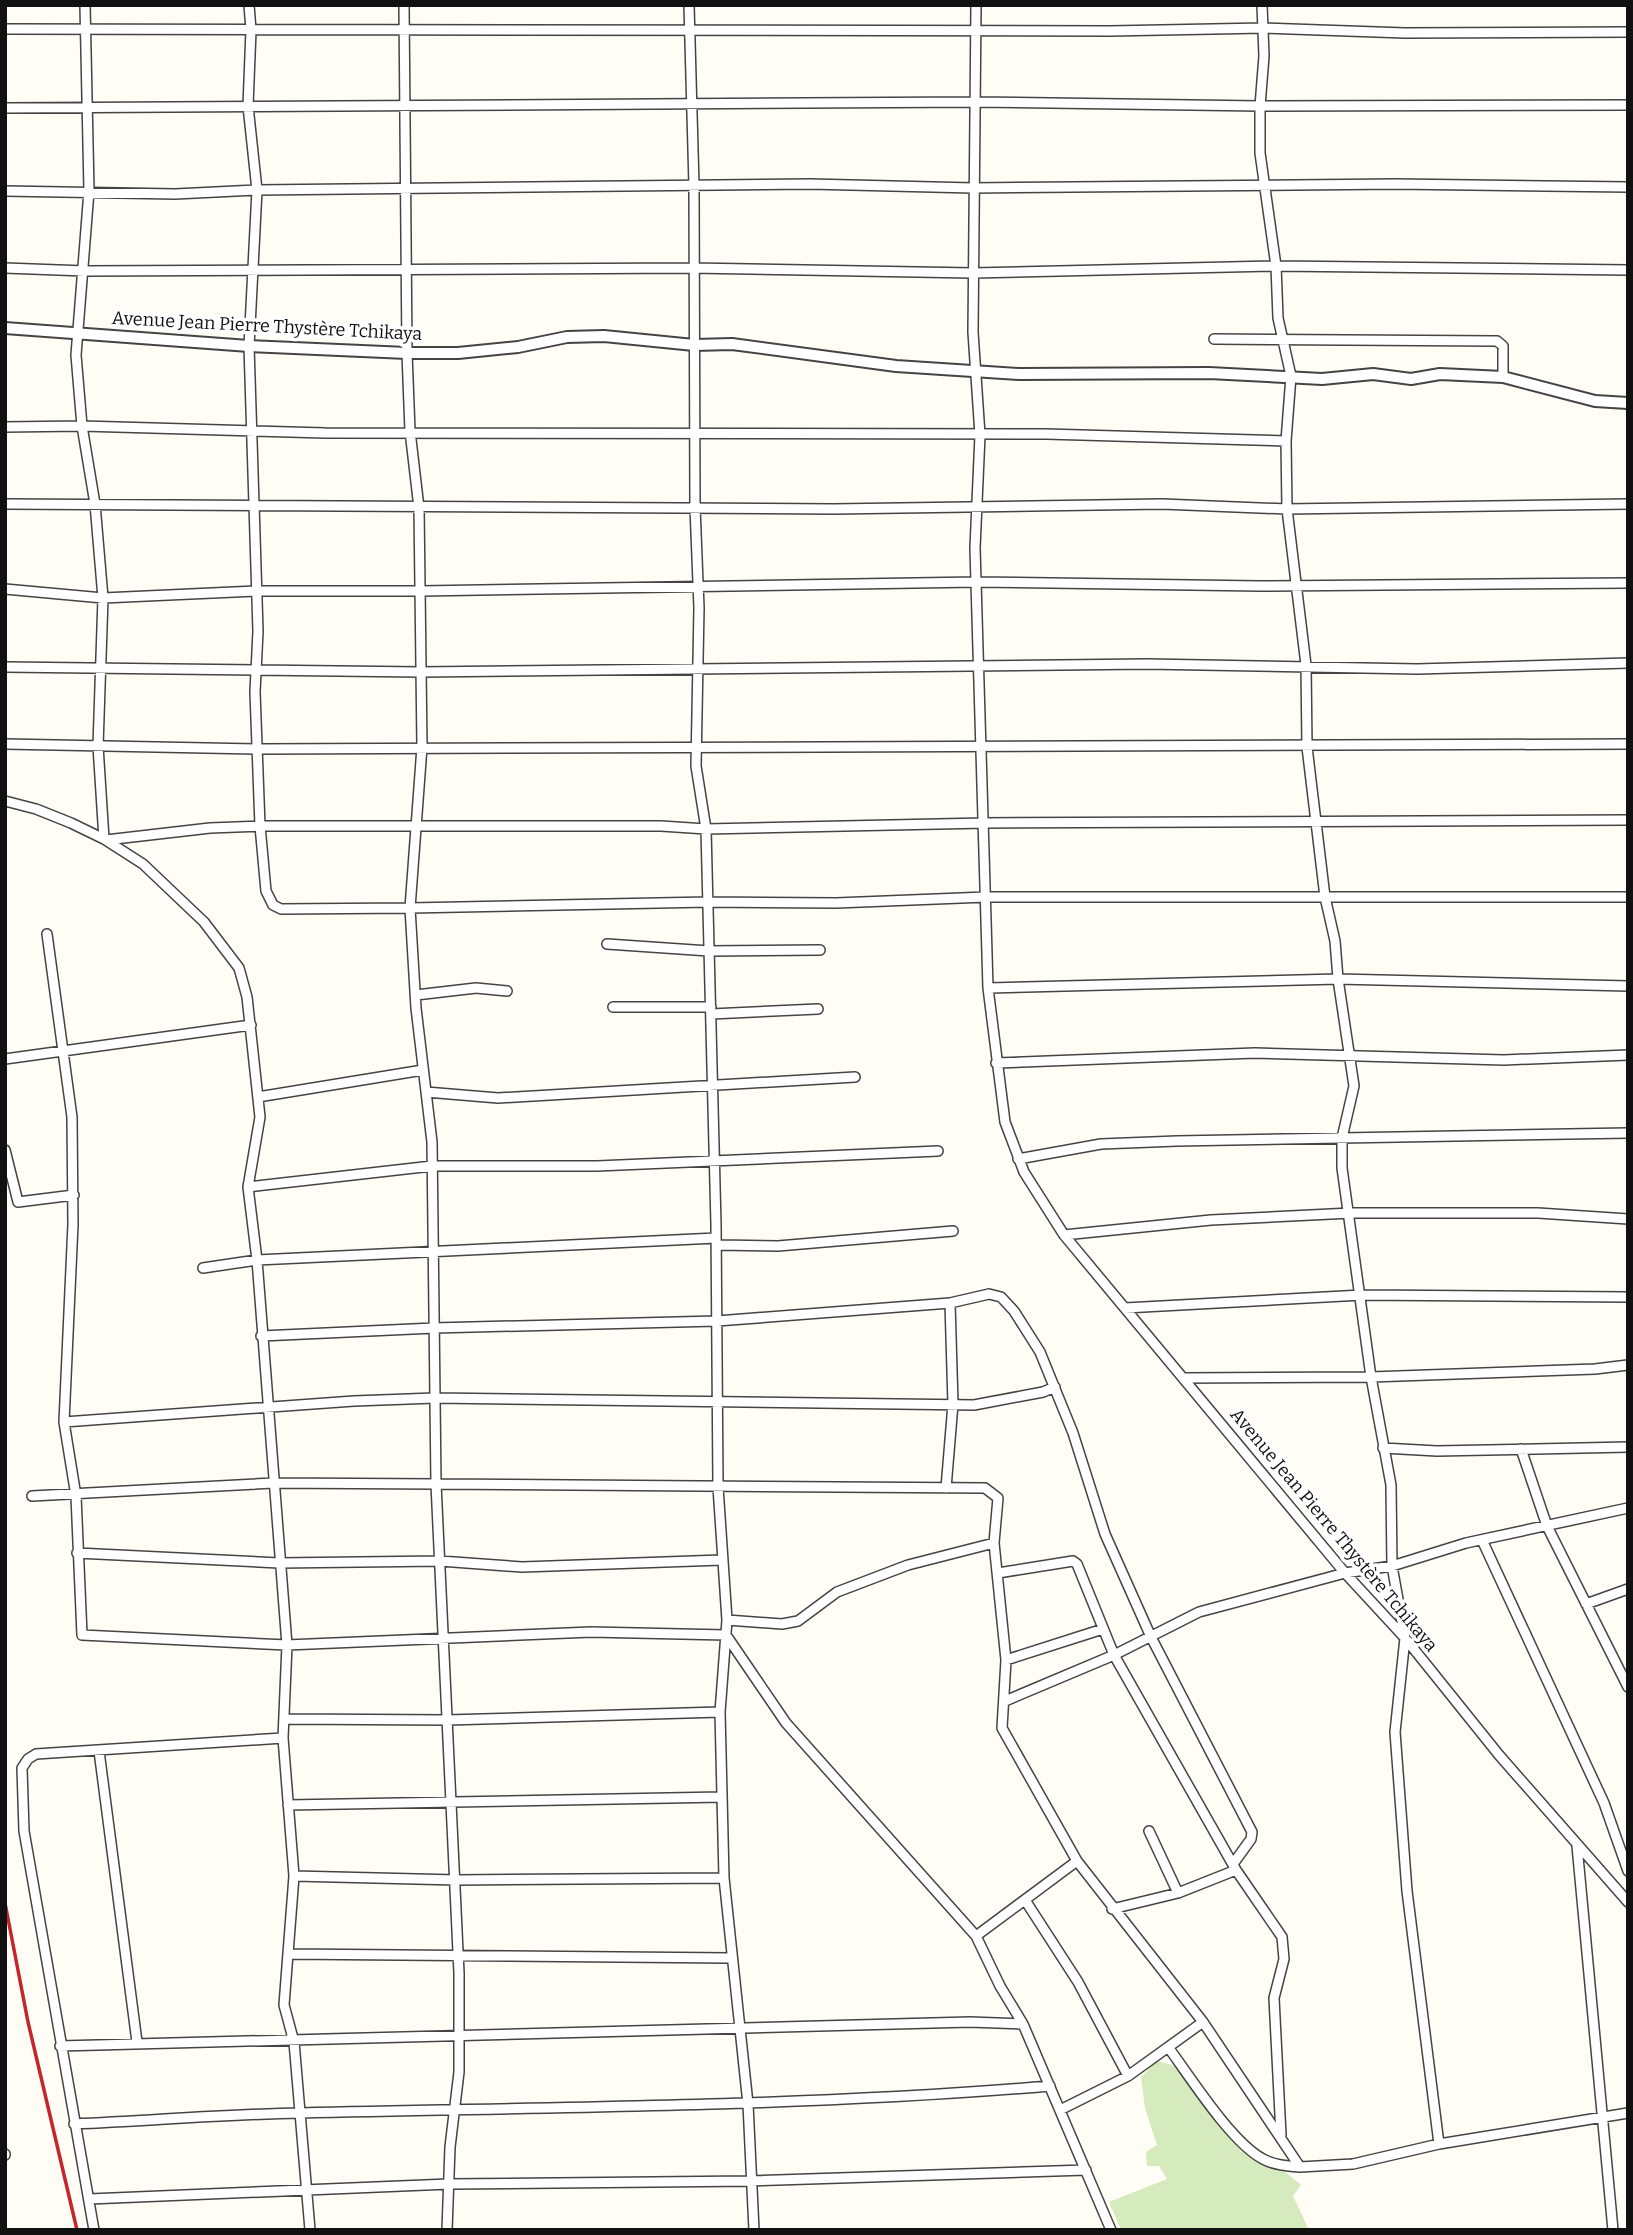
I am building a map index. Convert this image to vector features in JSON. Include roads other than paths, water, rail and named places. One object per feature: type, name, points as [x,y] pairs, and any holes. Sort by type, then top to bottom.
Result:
[{"type":"street","points":[[85,5],[89,191],[85,271],[75,332],[82,426],[95,504],[103,598],[98,746],[105,839]]},
{"type":"street","points":[[248,5],[251,30],[248,106],[257,190],[249,346],[255,506],[255,692],[260,826],[266,891],[273,905],[281,909],[708,902],[836,904],[986,897],[1628,897]]},
{"type":"street","points":[[404,5],[407,353],[410,432],[419,508],[421,591],[422,747],[410,908],[432,1166],[436,1484],[459,1957],[457,2111],[450,2147],[447,2230]]},
{"type":"street","points":[[690,5],[694,186],[692,268],[695,507],[700,668],[696,749],[698,792],[706,829],[717,1242],[718,1487],[727,1620],[720,1712],[724,1878],[730,1958],[748,2104],[754,2230]]},
{"type":"street","name":"Avenue Jean Pierre Thystère Tchikaya","points":[[976,5],[973,273],[974,370],[980,435],[976,582],[988,988],[1006,1122],[1018,1159],[1064,1235],[1345,1573],[1405,1638],[1499,1755],[1628,1902]]},
{"type":"street","points":[[1262,5],[1264,28],[1259,106],[1263,184],[1276,265],[1278,318],[1291,376],[1286,441],[1287,509],[1294,585],[1306,665],[1307,747],[1325,897],[1335,941],[1354,1086],[1342,1138],[1342,1168],[1351,1213],[1371,1377],[1391,1485],[1392,1566],[1405,1638],[1395,1731],[1407,1891],[1439,2144]]},
{"type":"street","points":[[5,29],[403,31],[1264,28],[1405,33],[1628,32]]},
{"type":"street","points":[[5,108],[975,102],[1259,106],[1628,105]]},
{"type":"street","points":[[5,191],[175,194],[257,190],[694,186],[973,188],[1263,184],[1628,187]]},
{"type":"street","points":[[5,268],[85,271],[692,268],[973,273],[1276,265],[1628,270]]},
{"type":"street","name":"Avenue Jean Pierre Thystère Tchikaya","points":[[5,328],[249,346],[407,353],[458,353],[518,347],[567,337],[604,336],[694,345],[732,344],[896,366],[1019,374],[1136,372],[1322,379],[1373,374],[1411,379],[1440,374],[1503,377],[1595,401],[1628,403]]},
{"type":"street","points":[[1214,339],[1497,341],[1503,346],[1503,377]]},
{"type":"street","points":[[5,427],[980,435],[1286,441]]},
{"type":"street","points":[[5,504],[419,508],[976,508],[1162,504],[1287,509],[1628,504]]},
{"type":"street","points":[[5,589],[103,598],[256,591],[976,582],[1294,585],[1628,583]]},
{"type":"street","points":[[5,667],[421,672],[980,664],[1306,665],[1417,669],[1628,663]]},
{"type":"street","points":[[5,744],[259,749],[696,749],[982,745],[1176,744],[1307,747],[1628,744]]},
{"type":"street","points":[[5,801],[36,808],[105,839],[143,864],[204,922],[239,968],[251,1025],[258,1097],[259,1132],[248,1187],[257,1260],[287,1645],[283,1738],[294,1876],[284,2005],[294,2042],[310,2230]]},
{"type":"street","points":[[105,839],[210,828],[260,826],[415,828],[661,825],[706,829],[985,823],[1628,820]]},
{"type":"street","points":[[47,934],[72,1117],[74,1195],[64,1422],[76,1496],[82,1635],[287,1645],[591,1632],[726,1635]]},
{"type":"street","points":[[607,944],[709,951],[820,950]]},
{"type":"street","points":[[988,988],[1338,979],[1628,986]]},
{"type":"street","points":[[416,995],[476,988],[506,991]]},
{"type":"street","points":[[613,1007],[818,1009]]},
{"type":"street","points":[[5,1059],[251,1025]]},
{"type":"street","points":[[996,1063],[1255,1053],[1504,1060],[1628,1055]]},
{"type":"street","points":[[258,1097],[423,1070]]},
{"type":"street","points":[[426,1092],[498,1098],[855,1077]]},
{"type":"street","points":[[1018,1159],[1101,1144],[1628,1133]]},
{"type":"street","points":[[5,1150],[18,1202],[74,1195]]},
{"type":"street","points":[[248,1187],[432,1166],[597,1166],[938,1151]]},
{"type":"street","points":[[1064,1235],[1211,1220],[1351,1213],[1538,1213],[1628,1219]]},
{"type":"street","points":[[203,1268],[257,1260],[433,1252],[717,1242],[778,1246],[953,1231]]},
{"type":"street","points":[[261,1336],[434,1328],[717,1321],[950,1303],[989,1294],[1001,1297],[1014,1311],[1041,1352],[1105,1534],[1151,1637],[1252,1832],[1251,1839],[1235,1867],[1178,1893],[1112,1909]]},
{"type":"street","points":[[1125,1308],[1362,1295],[1628,1297]]},
{"type":"street","points":[[946,1488],[953,1404],[950,1303]]},
{"type":"street","points":[[1183,1378],[1371,1377],[1595,1370],[1628,1365]]},
{"type":"street","points":[[64,1422],[435,1398],[953,1404],[1011,1399],[1055,1387]]},
{"type":"street","points":[[1383,1448],[1628,1447]]},
{"type":"street","points":[[1521,1449],[1547,1526],[1628,1687]]},
{"type":"street","points":[[32,1496],[76,1496],[274,1483],[985,1488],[993,1492],[998,1498],[994,1543],[1006,1660],[1002,1728],[1077,1861],[1203,2022],[1300,2167]]},
{"type":"street","points":[[1005,1701],[1114,1655],[1199,1612],[1345,1573],[1392,1566],[1482,1540],[1628,1508]]},
{"type":"street","points":[[1482,1540],[1604,1803],[1628,1871]]},
{"type":"street","points":[[727,1620],[782,1624],[797,1621],[837,1592],[908,1565],[994,1543]]},
{"type":"street","points":[[77,1553],[279,1563],[440,1561],[522,1567],[722,1560]]},
{"type":"street","points":[[998,1573],[1073,1561],[1079,1567],[1114,1655],[1235,1867],[1282,1937],[1284,1959],[1274,1998],[1281,2137]]},
{"type":"street","points":[[1586,1604],[1628,1589]]},
{"type":"street","points":[[1006,1660],[1103,1629]]},
{"type":"street","points":[[726,1635],[786,1723],[976,1936],[1000,1986],[1023,2024],[1111,2230]]},
{"type":"street","points":[[284,1719],[447,1720],[720,1712]]},
{"type":"street","points":[[94,2230],[24,1831],[22,1768],[31,1755],[283,1738]]},
{"type":"street","points":[[99,1751],[137,2042]]},
{"type":"street","points":[[288,1805],[722,1797]]},
{"type":"street","points":[[1149,1831],[1178,1893]]},
{"type":"street","points":[[1577,1844],[1613,2230]]},
{"type":"street","points":[[976,1936],[1077,1861]]},
{"type":"street","points":[[294,1876],[457,1880],[724,1878]]},
{"type":"street","points":[[1025,1900],[1078,1982],[1128,2076]]},
{"type":"street","points":[[289,1954],[730,1958]]},
{"type":"street","points":[[60,2046],[137,2042],[294,2042],[458,2035],[738,2030],[970,2022],[1023,2024]]},
{"type":"street","points":[[1060,2110],[1128,2076],[1203,2022]]},
{"type":"street","points":[[1168,2047],[1239,2140],[1262,2159],[1282,2165],[1300,2167],[1353,2164],[1439,2144],[1602,2120],[1628,2113]]},
{"type":"street","points":[[74,2124],[299,2113],[748,2104],[944,2095],[1050,2086]]},
{"type":"street","points":[[89,2199],[449,2183],[750,2181],[1086,2171]]},
{"type":"railway","points":[[5,1903],[28,2022],[77,2230]]}]
